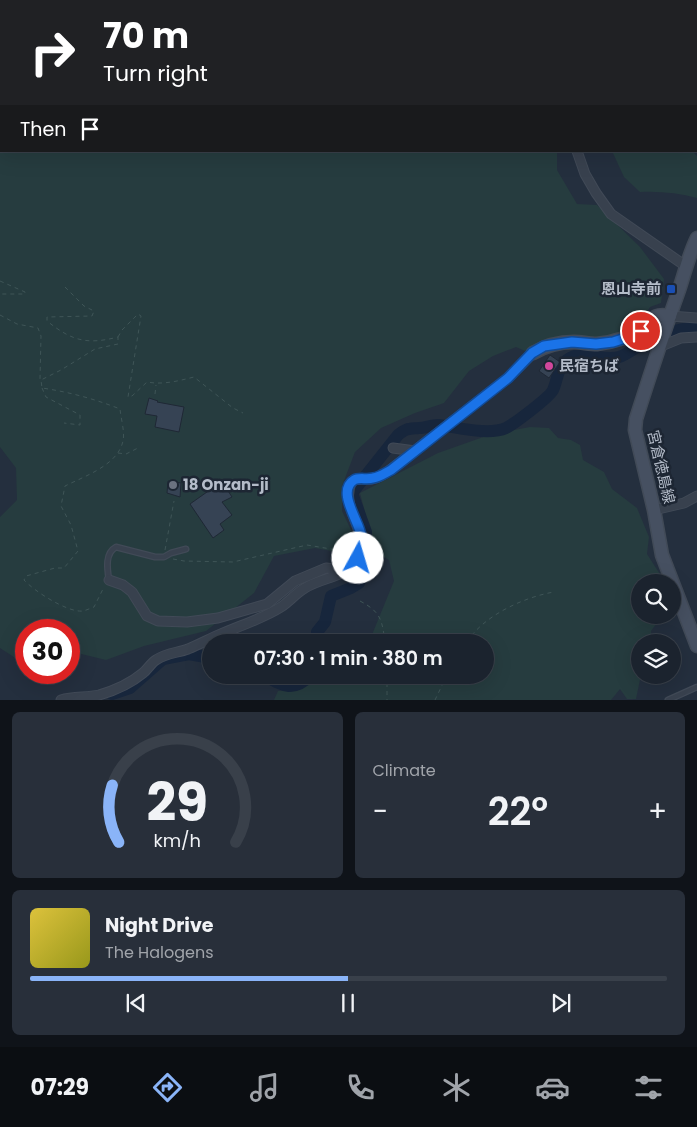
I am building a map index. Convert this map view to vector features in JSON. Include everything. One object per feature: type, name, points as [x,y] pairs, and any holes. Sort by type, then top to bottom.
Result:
[{"type":"main road","name":"宮倉徳島線","points":[[697,238],[660,344],[634,430],[654,510],[662,555],[697,646]]},
{"type":"main road","points":[[532,353],[544,346],[557,344],[613,342],[641,331],[653,317],[664,315],[668,321]]},
{"type":"street","points":[[577,152],[585,174],[611,214],[687,267]]},
{"type":"street","points":[[668,321],[697,318]]},
{"type":"street","points":[[660,344],[681,338],[697,337]]},
{"type":"street","points":[[61,700],[70,697],[99,695],[130,682],[143,673],[154,660],[187,649],[269,614],[283,606],[314,582],[352,569],[361,547],[361,533],[348,502],[347,490],[352,481],[380,476],[416,451],[508,378],[532,353]]},
{"type":"street","points":[[394,448],[416,451]]},
{"type":"street","points":[[654,510],[684,503],[697,496]]},
{"type":"street","points":[[109,580],[123,585],[132,592],[147,616],[158,621],[187,622],[218,618],[267,604],[295,581],[326,568],[336,569],[343,573]]},
{"type":"lane","points":[[109,580],[107,570],[109,555],[111,550],[116,547],[156,557],[164,557],[186,549]]},
{"type":"lane","points":[[668,700],[697,687]]},
{"type":"path","points":[[0,281],[25,292],[25,294],[0,294]]},
{"type":"path","points":[[65,287],[84,306],[94,311],[92,316],[47,317],[48,321],[72,338],[86,341],[104,341],[118,337]]},
{"type":"path","points":[[0,314],[18,324],[38,328],[40,336],[40,380],[46,397],[80,414],[80,425],[64,423]]},
{"type":"path","points":[[40,380],[61,370],[95,349],[118,344],[118,337],[122,330],[138,314],[141,316],[128,397],[132,396],[147,382],[156,384],[194,377],[233,408],[243,413]]},
{"type":"path","points":[[155,394],[156,384]]},
{"type":"path","points":[[42,388],[62,391],[120,409],[123,440],[116,456],[100,468],[65,486],[61,506],[71,525],[78,551],[64,568],[55,568],[26,576],[24,580],[29,586],[57,604],[81,611],[94,607],[109,580]]},
{"type":"path","points":[[118,453],[126,454],[140,447]]},
{"type":"path","points":[[174,501],[164,557],[184,561],[233,562],[307,545],[349,552],[353,544]]},
{"type":"path","points":[[474,634],[484,623],[508,608],[540,595],[554,592]]},
{"type":"path","points":[[360,601],[368,605],[382,620],[384,634]]},
{"type":"path","points":[[386,684],[387,700]]},
{"type":"path","points":[[435,700],[443,684]]},
{"type":"green space","points":[[0,152],[557,152],[557,170],[577,204],[597,205],[640,247],[664,279],[661,303],[650,307],[638,326],[602,338],[557,338],[525,351],[516,347],[493,356],[469,371],[444,403],[381,428],[355,452],[342,486],[342,511],[352,532],[349,548],[337,552],[315,548],[274,556],[254,593],[206,631],[144,646],[106,660],[80,654],[80,619],[15,619],[15,658],[0,648],[0,517],[17,500],[16,468],[0,447]]},
{"type":"green space","points":[[612,152],[693,152],[697,156],[697,198],[669,193],[640,192],[624,177]]},
{"type":"green space","points":[[530,427],[549,428],[558,438],[571,440],[580,445],[583,460],[604,472],[612,489],[637,508],[649,537],[647,554],[660,574],[631,574],[631,624],[656,624],[651,634],[631,634],[631,684],[639,684],[636,699],[627,699],[620,689],[611,700],[274,700],[278,691],[302,689],[308,684],[494,684],[494,634],[372,634],[394,581],[389,560],[372,550],[360,493],[438,453],[489,435]]},
{"type":"building","name":"民宿ちば","points":[[550,355],[560,362],[549,378],[539,371]]},
{"type":"building","points":[[149,398],[157,402],[184,407],[179,432],[155,427],[157,416],[145,414]]},
{"type":"building","points":[[221,480],[232,497],[222,502],[232,515],[220,524],[224,530],[213,538],[190,504]]},
{"type":"building","points":[[168,481],[181,483],[180,497],[167,493]]},
{"type":"waterway","points":[[317,634],[325,622],[331,596],[359,583],[363,569],[366,532],[352,493],[398,435],[408,429],[435,425],[482,431],[506,428],[546,398],[553,390],[561,367],[567,360],[579,355],[606,358],[619,357],[667,333],[697,328]]},
{"type":"waterway","points":[[112,694],[130,688],[163,659],[189,654],[202,656]]},
{"type":"waterway","points":[[280,684],[288,686],[299,684]]},
{"type":"place","name":"恩山寺前","points":[[671,289]]},
{"type":"place","name":"民宿ちば","points":[[549,366]]},
{"type":"place","name":"18 Onzan-ji","points":[[173,485]]},
{"type":"route","points":[[358,558],[361,547],[361,533],[348,502],[347,490],[352,481],[371,479],[391,470],[508,378],[532,353],[544,346],[572,342],[596,344],[613,342],[641,331]]}]
